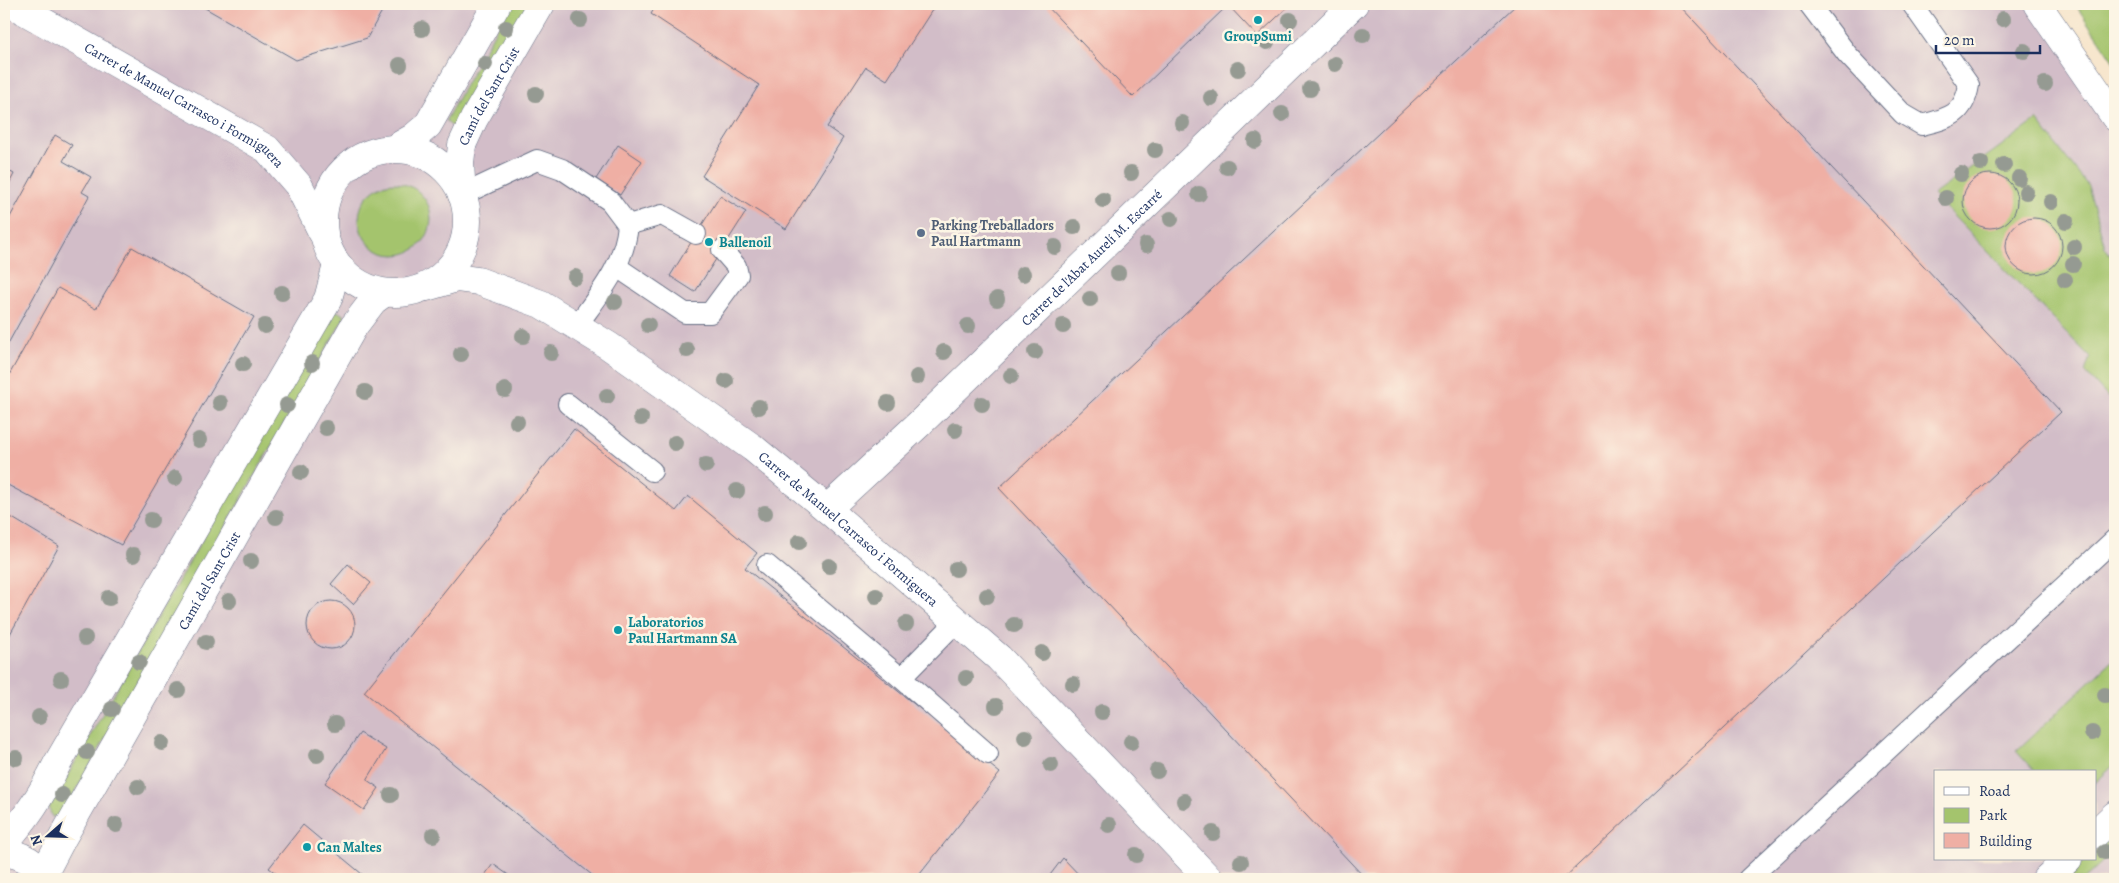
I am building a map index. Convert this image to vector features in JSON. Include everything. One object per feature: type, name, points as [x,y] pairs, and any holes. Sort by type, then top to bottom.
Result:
[{"type":"street","name":"Carrer de Manuel Carrasco i Formiguera","points":[[12,4],[266,149],[299,186],[324,238]]},
{"type":"street","points":[[394,148],[416,152],[435,162],[452,176],[462,195],[468,221],[464,241],[456,260],[443,276],[426,287],[405,293],[384,293],[358,283],[338,265],[324,238],[322,220],[325,203],[331,187],[341,172],[354,161],[373,152],[394,148],[414,137],[428,125],[497,4]]},
{"type":"street","name":"Camí del Sant Crist","points":[[462,195],[460,163],[462,145],[474,118],[541,4]]},
{"type":"street","name":"Carrer de l'Abat Aurelí M. Escarré","points":[[827,508],[919,424],[1354,4]]},
{"type":"street","points":[[2037,4],[2115,117]]},
{"type":"street","points":[[4,843],[28,817],[41,796],[62,755],[328,299],[338,265]]},
{"type":"street","name":"Carrer de Manuel Carrasco i Formiguera","points":[[426,287],[456,278],[478,281],[542,304],[609,346],[753,448],[827,508],[958,620],[999,658],[1209,879]]},
{"type":"street","name":"Camí del Sant Crist","points":[[44,877],[62,837],[354,326],[373,301],[384,293]]},
{"type":"street","points":[[2096,833],[2115,815]]},
{"type":"street","points":[[4,853],[22,857],[34,864],[44,877]]},
{"type":"street","points":[[2046,879],[2067,860]]},
{"type":"lane","points":[[1809,4],[1847,54],[1903,114],[1922,125],[1948,118],[1966,102],[1969,85],[1912,4]]},
{"type":"lane","points":[[462,195],[538,160],[562,168],[610,201],[628,225],[626,245],[617,267],[576,327]]},
{"type":"lane","points":[[628,225],[662,215],[696,234]]},
{"type":"lane","points":[[617,267],[685,313],[710,313],[738,276],[736,266],[722,250]]},
{"type":"lane","points":[[568,404],[652,471]]},
{"type":"lane","points":[[1748,879],[2115,539]]},
{"type":"lane","points":[[767,565],[988,754]]},
{"type":"lane","points":[[901,678],[958,620]]},
{"type":"shaded area","points":[[4,4],[2037,4],[2115,117],[2115,879],[4,879]]},
{"type":"green space","points":[[510,4],[529,4],[460,123],[451,126],[446,120]]},
{"type":"green space","points":[[2075,4],[2115,4],[2115,64]]},
{"type":"green space","points":[[2037,120],[2088,186],[2105,247],[2115,262],[2115,405],[2085,372],[2090,357],[1933,195]]},
{"type":"green space","points":[[395,183],[415,189],[425,199],[431,219],[425,239],[415,249],[395,255],[375,249],[365,239],[359,219],[365,199],[375,189]]},
{"type":"green space","points":[[337,311],[345,316],[62,815],[52,817],[49,808],[330,316]]},
{"type":"green space","points":[[2115,658],[2115,764],[2096,782],[2096,770],[2033,770],[2016,751]]},
{"type":"green space","points":[[2115,833],[2115,850],[2084,879],[2066,879],[2086,860],[2096,860],[2096,851]]},
{"type":"building","points":[[198,4],[386,4],[367,38],[296,60]]},
{"type":"building","points":[[657,4],[936,4],[887,80],[866,67],[827,127],[843,138],[786,229],[702,176],[759,85],[651,14]]},
{"type":"building","points":[[1045,4],[1291,4],[1257,36],[1228,5],[1133,97]]},
{"type":"building","points":[[1517,4],[1678,4],[2061,412],[1563,879],[1366,879],[999,488]]},
{"type":"building","points":[[55,135],[72,145],[63,161],[91,177],[82,192],[89,196],[4,351],[4,228]]},
{"type":"building","points":[[618,145],[642,161],[620,195],[596,179]]},
{"type":"building","points":[[4,168],[14,174],[4,194]]},
{"type":"building","points":[[1985,174],[1995,174],[2005,178],[2013,186],[2017,201],[2013,216],[2005,224],[1995,228],[1985,228],[1975,224],[1967,216],[1963,206],[1963,196],[1967,186],[1975,178]]},
{"type":"building","name":"Ballenoil","points":[[720,196],[746,212],[695,292],[670,276]]},
{"type":"building","points":[[2034,218],[2045,220],[2054,226],[2060,235],[2062,246],[2060,257],[2054,266],[2045,272],[2034,274],[2023,272],[2014,266],[2008,257],[2006,246],[2008,235],[2014,226],[2023,220]]},
{"type":"building","points":[[132,247],[254,317],[121,545],[4,483],[4,384],[58,288],[96,309]]},
{"type":"building","name":"Laboratorios Paul Hartmann SA","points":[[574,429],[676,511],[688,496],[757,553],[745,568],[1000,773],[916,879],[597,879],[364,692]]},
{"type":"building","points":[[4,513],[59,546],[4,645]]},
{"type":"building","points":[[348,564],[371,583],[353,604],[331,584]]},
{"type":"building","points":[[331,601],[340,603],[348,608],[353,616],[355,625],[353,634],[348,642],[340,647],[331,649],[322,647],[314,642],[309,634],[307,625],[309,616],[314,608],[322,603]]},
{"type":"building","points":[[360,733],[386,749],[367,780],[379,788],[364,810],[325,783]]},
{"type":"building","name":"Can Maltes","points":[[303,825],[368,879],[284,879],[269,868]]},
{"type":"building","points":[[1063,858],[1083,879],[1047,879]]},
{"type":"building","points":[[493,864],[514,879],[482,879]]},
{"type":"place","name":"GroupSumi","points":[[1258,20]]},
{"type":"place","name":"Parking Treballadors Paul Hartmann","points":[[921,233]]},
{"type":"place","name":"Ballenoil","points":[[709,242]]},
{"type":"place","name":"Laboratorios Paul Hartmann SA","points":[[618,630]]},
{"type":"place","name":"Can Maltes","points":[[307,847]]}]
